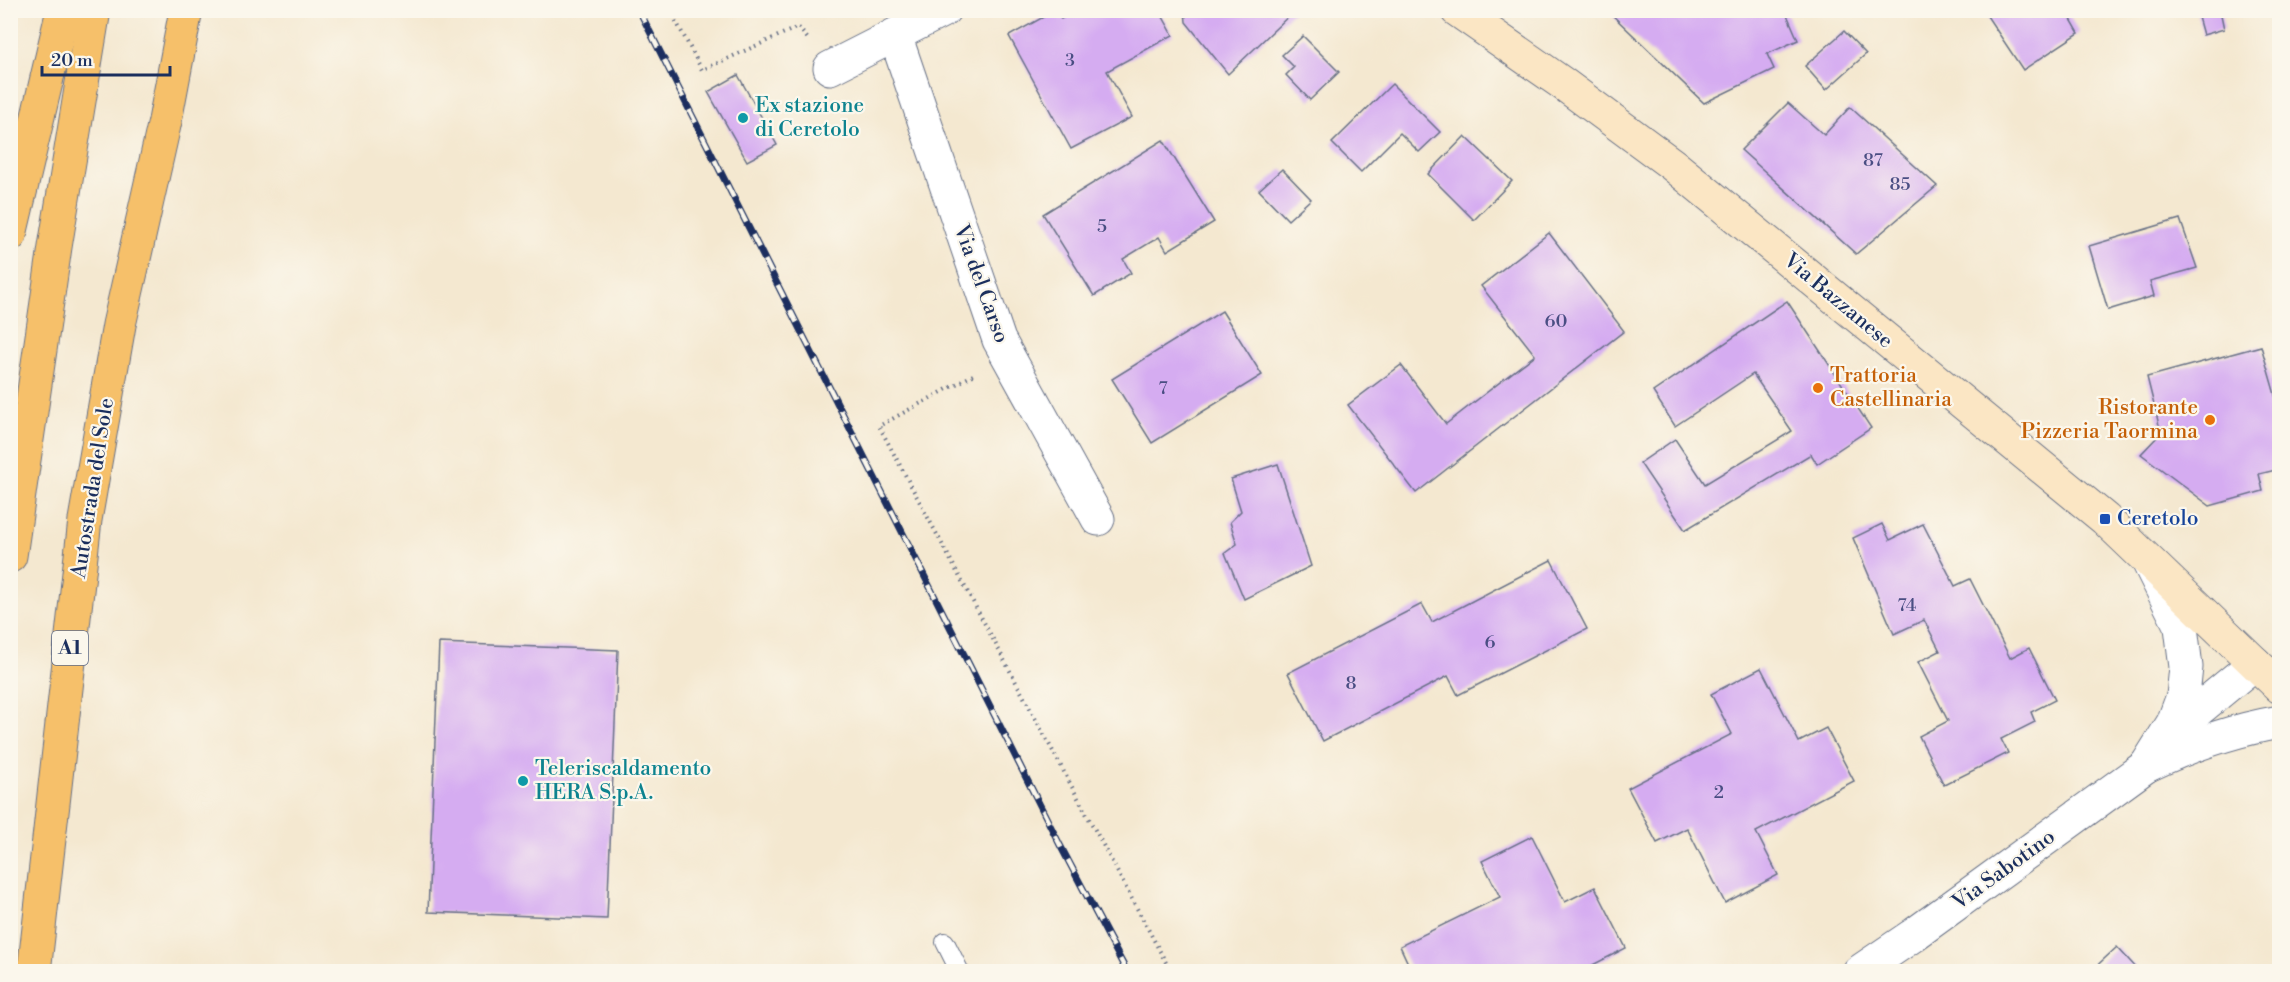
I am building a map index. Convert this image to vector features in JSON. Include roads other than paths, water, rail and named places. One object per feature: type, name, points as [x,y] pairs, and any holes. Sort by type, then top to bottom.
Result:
[{"type":"highway","points":[[10,236],[63,10]]},
{"type":"highway","points":[[10,556],[55,247],[94,10]]},
{"type":"highway","name":"Autostrada del Sole","points":[[34,972],[85,520],[119,325],[165,121],[186,10]]},
{"type":"main road","name":"Via Bazzanese","points":[[1457,10],[1562,83],[1673,165],[2105,519],[2280,687]]},
{"type":"street","points":[[830,68],[944,10]]},
{"type":"street","name":"Via del Carso","points":[[895,35],[999,340],[1098,519]]},
{"type":"street","points":[[2146,766],[2173,723],[2183,696],[2186,667],[2181,627],[2148,562]]},
{"type":"street","points":[[2163,738],[2255,663]]},
{"type":"street","points":[[2146,766],[2178,751],[2255,726],[2280,722]]},
{"type":"street","name":"Via Sabotino","points":[[1859,972],[2146,766]]},
{"type":"lane","points":[[945,942],[960,972]]},
{"type":"railway","points":[[639,10],[1060,845],[1127,972]]},
{"type":"place","name":"Ex stazione di Ceretolo","points":[[743,118]]},
{"type":"place","name":"Trattoria Castellinaria","points":[[1818,388]]},
{"type":"place","name":"Ristorante Pizzeria Taormina","points":[[2210,420]]},
{"type":"place","name":"Ceretolo","points":[[2105,519]]},
{"type":"place","name":"Teleriscaldamento HERA S.p.A.","points":[[523,781]]}]
